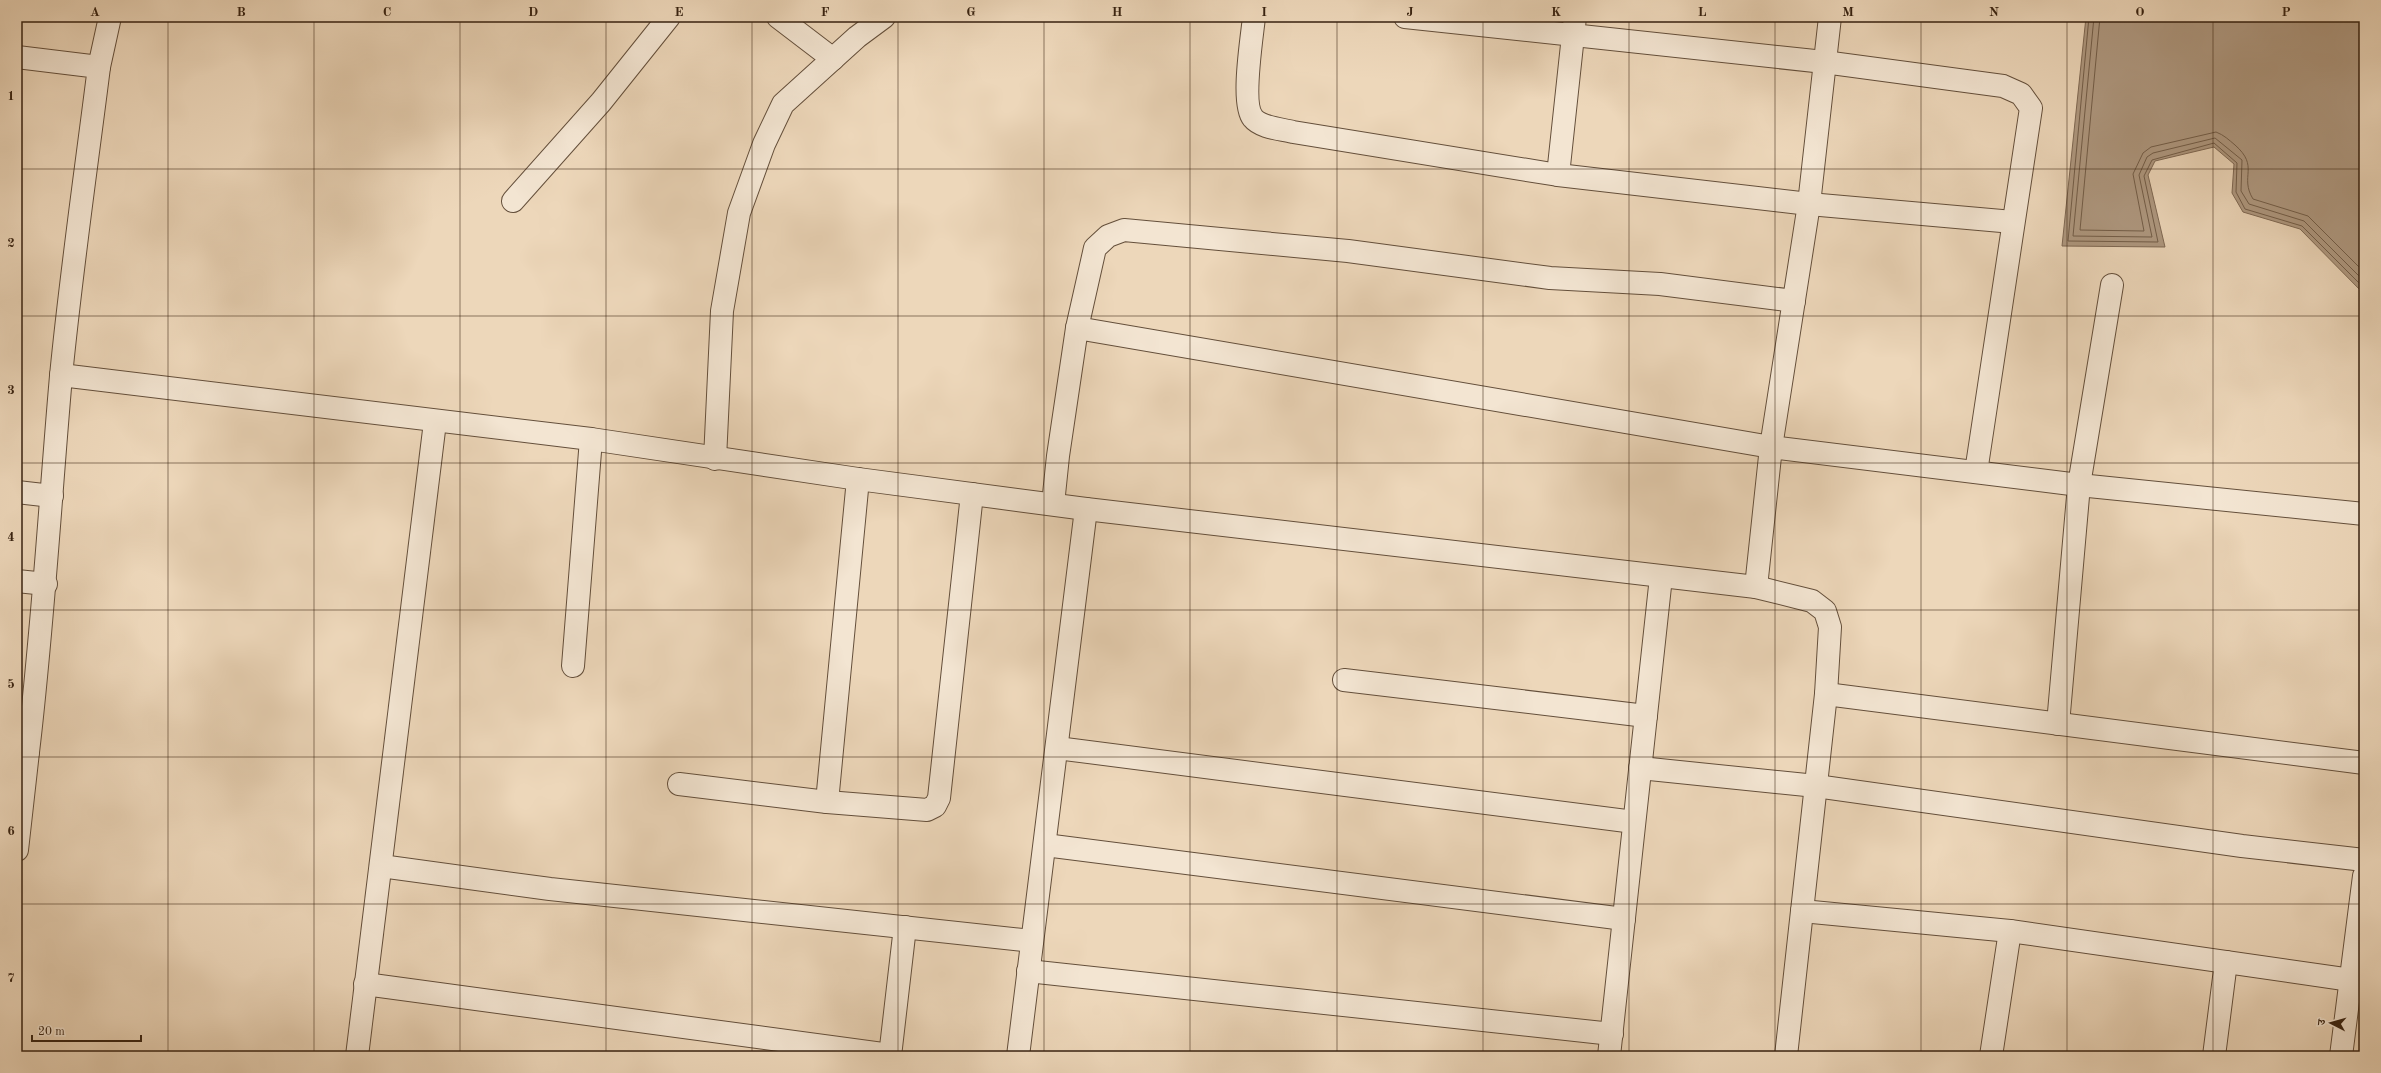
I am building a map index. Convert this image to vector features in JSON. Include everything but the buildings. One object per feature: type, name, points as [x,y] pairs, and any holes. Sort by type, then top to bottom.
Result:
[{"type":"street","points":[[17,850],[27,683],[46,584],[61,376],[99,67],[110,17]]},
{"type":"street","points":[[513,201],[601,102],[669,17]]},
{"type":"street","points":[[778,17],[833,59]]},
{"type":"street","points":[[715,459],[722,311],[739,213],[764,144],[783,104],[833,59],[884,17]]},
{"type":"street","points":[[1254,17],[1247,101],[1253,118],[1264,125],[1293,132],[1558,175],[1809,204],[2013,222]]},
{"type":"street","points":[[1405,17],[1574,26],[2003,86],[2021,94],[2031,108],[1976,472]]},
{"type":"street","points":[[1756,587],[1771,447],[1809,204],[1830,17]]},
{"type":"street","points":[[1558,175],[1574,26]]},
{"type":"street","points":[[17,57],[99,67]]},
{"type":"street","points":[[1053,504],[1058,456],[1077,328],[1094,248],[1108,236],[1124,230],[1348,251],[1550,278],[1660,284],[1794,301]]},
{"type":"street","points":[[2058,724],[2079,485],[2112,285]]},
{"type":"street","points":[[1077,328],[1771,447],[2079,485],[2364,514]]},
{"type":"street","points":[[61,376],[435,422],[591,439],[715,459],[1086,509],[1756,587],[1812,601],[1825,611],[1830,627],[1826,694],[1786,1056]]},
{"type":"street","points":[[357,1056],[435,422]]},
{"type":"street","points":[[573,666],[591,439]]},
{"type":"street","points":[[827,802],[858,479]]},
{"type":"street","points":[[17,492],[52,496]]},
{"type":"street","points":[[679,784],[827,802],[927,810],[935,806],[937,802],[972,494]]},
{"type":"street","points":[[1018,1056],[1086,509]]},
{"type":"street","points":[[1609,1056],[1661,577]]},
{"type":"street","points":[[17,581],[46,584]]},
{"type":"street","points":[[1344,680],[1646,716]]},
{"type":"street","points":[[1826,694],[2364,763]]},
{"type":"street","points":[[1057,748],[1634,822]]},
{"type":"street","points":[[1640,768],[1816,786],[2234,845],[2364,860]]},
{"type":"street","points":[[1045,845],[1624,919]]},
{"type":"street","points":[[381,866],[550,889],[1032,941]]},
{"type":"street","points":[[2341,1056],[2364,876]]},
{"type":"street","points":[[1802,911],[2010,931],[2351,980]]},
{"type":"street","points":[[366,984],[890,1056],[905,927]]},
{"type":"street","points":[[1991,1056],[2010,931]]},
{"type":"street","points":[[2214,1056],[2226,962]]},
{"type":"street","points":[[1028,971],[1612,1034]]},
{"type":"water","points":[[2086,17],[2364,17],[2364,294],[2300,229],[2243,212],[2232,193],[2234,164],[2214,147],[2155,161],[2148,175],[2165,247],[2062,246]]}]
